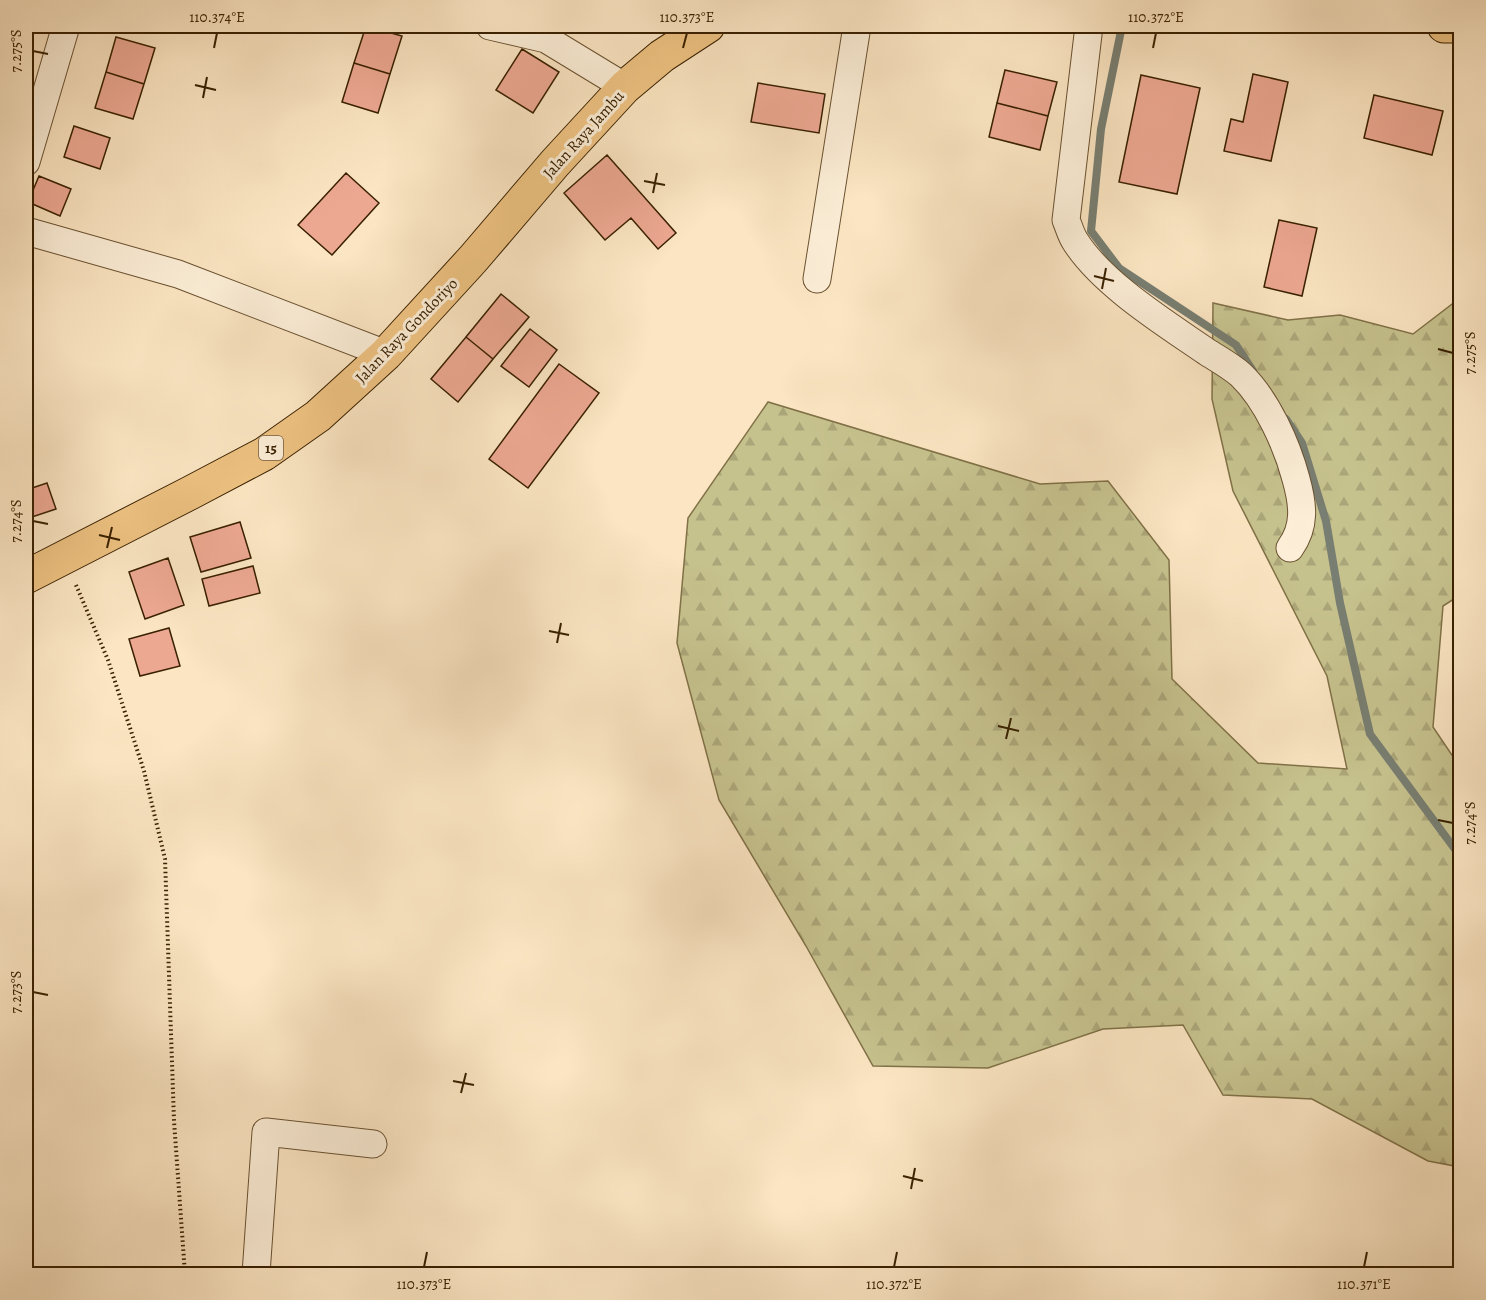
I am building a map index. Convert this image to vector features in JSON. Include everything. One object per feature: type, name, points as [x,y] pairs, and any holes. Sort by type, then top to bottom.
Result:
[{"type":"highway","name":"Jalan Raya Jambu","points":[[473,259],[555,163],[625,87],[662,56],[708,26]]},
{"type":"highway","points":[[1444,26],[1461,26]]},
{"type":"highway","name":"Jalan Raya Gondoriyo","points":[[26,577],[190,494],[264,453],[318,416],[386,354],[473,259]]},
{"type":"street","points":[[26,162],[66,26]]},
{"type":"street","points":[[490,26],[546,39],[625,87]]},
{"type":"street","points":[[662,56],[678,26]]},
{"type":"street","points":[[817,279],[857,26]]},
{"type":"street","points":[[1089,26],[1066,220],[1073,239],[1084,255],[1108,279],[1240,375],[1259,397],[1284,442],[1300,493],[1301,523],[1298,537],[1290,548]]},
{"type":"street","points":[[26,231],[178,274],[386,354]]},
{"type":"street","points":[[256,1275],[266,1132],[373,1144]]},
{"type":"path","points":[[63,557],[108,660],[144,771],[165,859],[174,1121],[185,1275]]},
{"type":"green space","points":[[1460,298],[1460,595],[1443,606],[1433,727],[1460,767],[1460,1167],[1428,1161],[1312,1099],[1223,1095],[1183,1025],[1103,1029],[988,1068],[873,1066],[806,946],[719,800],[677,643],[688,518],[768,402],[1040,484],[1108,481],[1169,560],[1172,679],[1258,763],[1347,769],[1327,676],[1233,491],[1212,399],[1213,303],[1288,320],[1340,315],[1413,334]]},
{"type":"building","points":[[366,26],[402,36],[390,74],[354,63]]},
{"type":"building","points":[[116,37],[155,48],[144,84],[106,72]]},
{"type":"building","points":[[522,49],[559,72],[533,113],[496,90]]},
{"type":"building","points":[[354,63],[390,74],[378,113],[342,102]]},
{"type":"building","points":[[1005,70],[1057,82],[1048,116],[997,103]]},
{"type":"building","points":[[106,72],[144,84],[133,119],[95,108]]},
{"type":"building","points":[[1253,74],[1288,82],[1271,161],[1224,151],[1231,119],[1243,122]]},
{"type":"building","points":[[1141,75],[1200,88],[1177,194],[1119,182]]},
{"type":"building","points":[[758,83],[825,94],[819,133],[751,122]]},
{"type":"building","points":[[1374,95],[1443,111],[1432,155],[1364,138]]},
{"type":"building","points":[[997,103],[1048,116],[1040,150],[989,137]]},
{"type":"building","points":[[74,126],[110,138],[100,169],[64,157]]},
{"type":"building","points":[[607,155],[676,233],[658,249],[631,218],[605,240],[564,193]]},
{"type":"building","points":[[346,173],[379,203],[332,255],[298,225]]},
{"type":"building","points":[[39,176],[71,189],[60,216],[28,202]]},
{"type":"building","points":[[1279,220],[1317,228],[1302,296],[1264,287]]},
{"type":"building","points":[[501,294],[529,317],[493,359],[466,337]]},
{"type":"building","points":[[530,329],[557,350],[529,387],[501,366]]},
{"type":"building","points":[[466,337],[493,359],[458,402],[431,379]]},
{"type":"building","points":[[559,364],[599,393],[528,488],[489,459]]},
{"type":"building","points":[[47,483],[56,509],[26,519],[26,490]]},
{"type":"building","points":[[240,522],[251,558],[201,572],[190,537]]},
{"type":"building","points":[[168,558],[184,605],[145,619],[129,572]]},
{"type":"building","points":[[253,566],[260,593],[209,606],[202,579]]},
{"type":"building","points":[[169,628],[180,666],[140,676],[129,639]]},
{"type":"waterway","points":[[1122,26],[1101,129],[1091,231],[1119,268],[1236,345],[1253,371]]},
{"type":"waterway","points":[[1286,419],[1302,443],[1326,521],[1340,603],[1370,734],[1460,856]]}]
